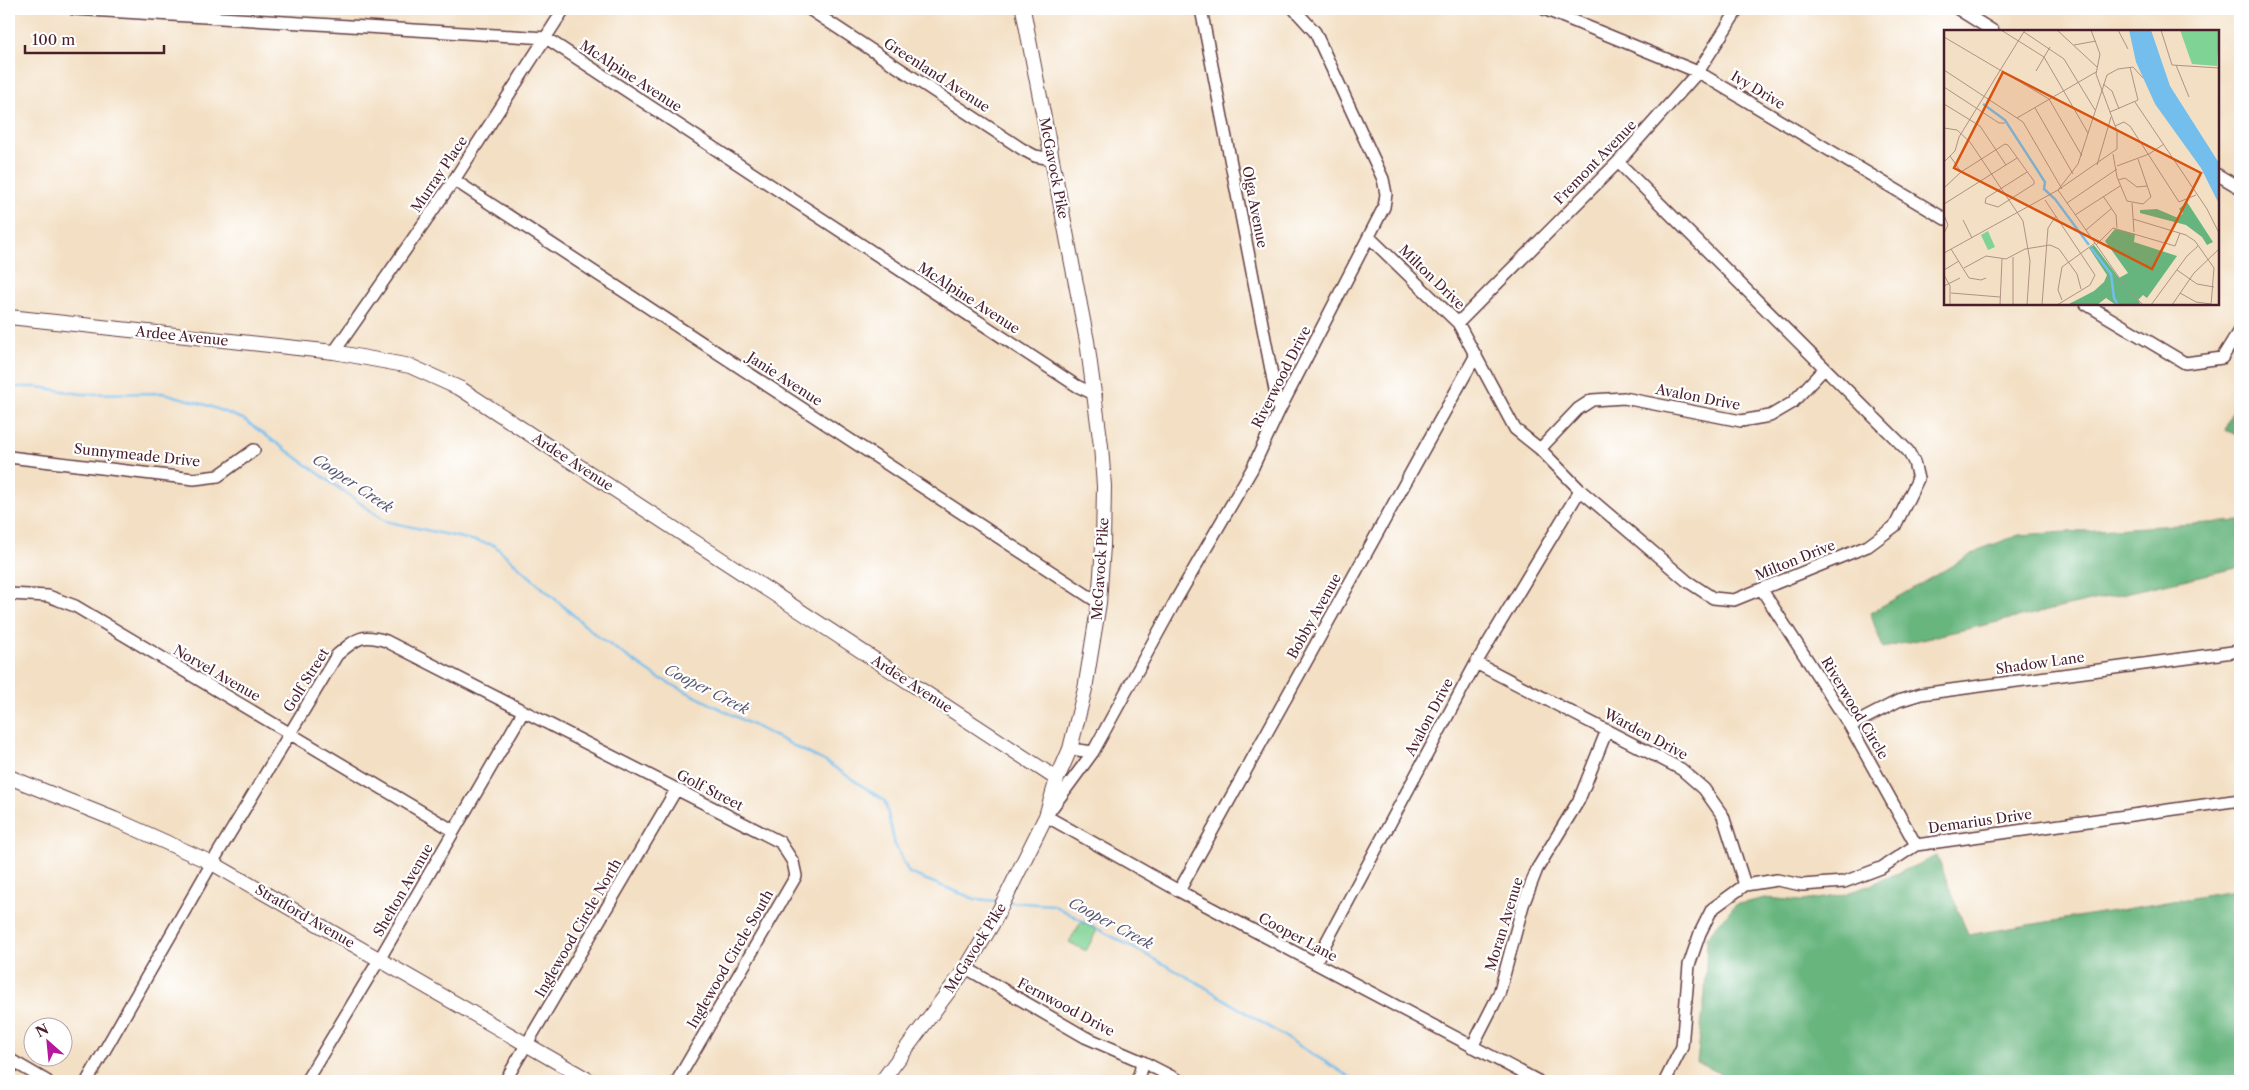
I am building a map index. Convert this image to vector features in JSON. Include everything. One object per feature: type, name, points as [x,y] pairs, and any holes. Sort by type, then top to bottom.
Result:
[{"type":"street","name":"McAlpine Avenue","points":[[74,9],[546,38],[1077,386],[1096,395]]},
{"type":"street","name":"Murray Place","points":[[334,352],[454,180],[564,9]]},
{"type":"street","name":"Greenland Avenue","points":[[809,9],[1022,149],[1036,156],[1052,158]]},
{"type":"street","name":"McGavock Pike","points":[[882,1081],[966,968],[993,923],[1046,816],[1057,779],[1070,750],[1085,690],[1099,603],[1103,546],[1104,486],[1096,395],[1022,9]]},
{"type":"street","name":"Olga Avenue","points":[[1201,9],[1279,411]]},
{"type":"street","name":"Riverwood Drive","points":[[1046,816],[1093,752],[1176,600],[1252,469],[1279,411],[1384,207],[1386,194],[1383,179],[1315,32],[1294,9]]},
{"type":"street","name":"Ivy Drive","points":[[1544,9],[1698,72],[1944,219]]},
{"type":"street","name":"Fremont Avenue","points":[[1458,323],[1618,162],[1698,72],[1738,9]]},
{"type":"street","points":[[1958,9],[1991,30]]},
{"type":"street","name":"Milton Drive","points":[[1369,237],[1458,323],[1514,429],[1540,450],[1580,490],[1687,581],[1713,598],[1734,600],[1868,546],[1895,526],[1918,479],[1914,462],[1908,451],[1618,162]]},
{"type":"street","points":[[2219,176],[2240,188]]},
{"type":"street","name":"Janie Avenue","points":[[454,180],[1099,603]]},
{"type":"street","points":[[2088,305],[2185,363],[2222,358],[2240,329]]},
{"type":"street","name":"Ardee Avenue","points":[[9,317],[334,352],[410,366],[461,389],[1057,779],[1073,781]]},
{"type":"street","name":"Bobby Avenue","points":[[1179,891],[1476,355]]},
{"type":"street","name":"Avalon Drive","points":[[1540,450],[1578,409],[1592,400],[1624,398],[1741,422],[1770,416],[1792,403],[1824,369]]},
{"type":"street","name":"Sunnymeade Drive","points":[[9,457],[194,478],[218,476],[254,450]]},
{"type":"street","name":"Avalon Drive","points":[[1315,963],[1476,663],[1580,490]]},
{"type":"street","name":"Riverwood Circle","points":[[1762,590],[1850,726],[1916,845]]},
{"type":"street","name":"Norvel Avenue","points":[[9,594],[48,596],[75,606],[454,832]]},
{"type":"street","name":"Golf Street","points":[[87,1081],[212,863],[337,655],[361,638],[371,636],[386,640],[523,712],[780,842],[787,850]]},
{"type":"street","name":"Shadow Lane","points":[[1850,726],[1898,701],[1921,694],[2240,651]]},
{"type":"street","name":"Warden Drive","points":[[1476,663],[1681,769],[1704,789],[1723,816],[1746,885]]},
{"type":"street","name":"Shelton Avenue","points":[[306,1081],[379,960],[523,712]]},
{"type":"street","name":"Moran Avenue","points":[[1472,1047],[1499,994],[1523,905],[1537,869],[1579,800],[1607,730]]},
{"type":"street","points":[[1070,750],[1093,752]]},
{"type":"street","name":"Stratford Avenue","points":[[9,777],[114,819],[212,863],[590,1081]]},
{"type":"street","name":"Inglewood Circle North","points":[[505,1081],[676,790]]},
{"type":"street","name":"Demarius Drive","points":[[1665,1081],[1682,1047],[1689,965],[1700,933],[1712,909],[1746,885],[1777,880],[1802,885],[1844,882],[1881,868],[1916,845],[2240,800]]},
{"type":"street","name":"Cooper Lane","points":[[1046,816],[1179,891],[1538,1081]]},
{"type":"street","name":"Inglewood Circle South","points":[[677,1081],[796,876],[787,850]]},
{"type":"street","name":"Fernwood Drive","points":[[966,968],[1084,1037],[1143,1062],[1180,1081]]},
{"type":"street","points":[[9,1059],[47,1081]]},
{"type":"street","points":[[1137,1081],[1143,1062]]},
{"type":"green space","points":[[2240,387],[2240,436],[2225,430]]},
{"type":"green space","points":[[2240,521],[2240,567],[1883,648],[1870,613],[1981,549],[2019,535]]},
{"type":"green space","points":[[1937,856],[1968,935],[2240,890],[2240,1081],[1736,1081],[1697,1062],[1705,994],[1707,937],[1735,905],[1765,898],[1802,901],[1838,896],[1868,886]]},
{"type":"green space","points":[[1081,922],[1097,930],[1086,951],[1069,942]]},
{"type":"waterway","name":"Cooper Creek","points":[[9,387],[38,387],[82,394],[164,393],[206,405],[243,419],[385,521],[494,545],[597,636],[657,677],[828,763],[885,801],[895,845],[909,873],[975,899],[998,901]]},
{"type":"waterway","name":"Cooper Creek","points":[[1009,902],[1053,905],[1195,981],[1356,1081]]}]
